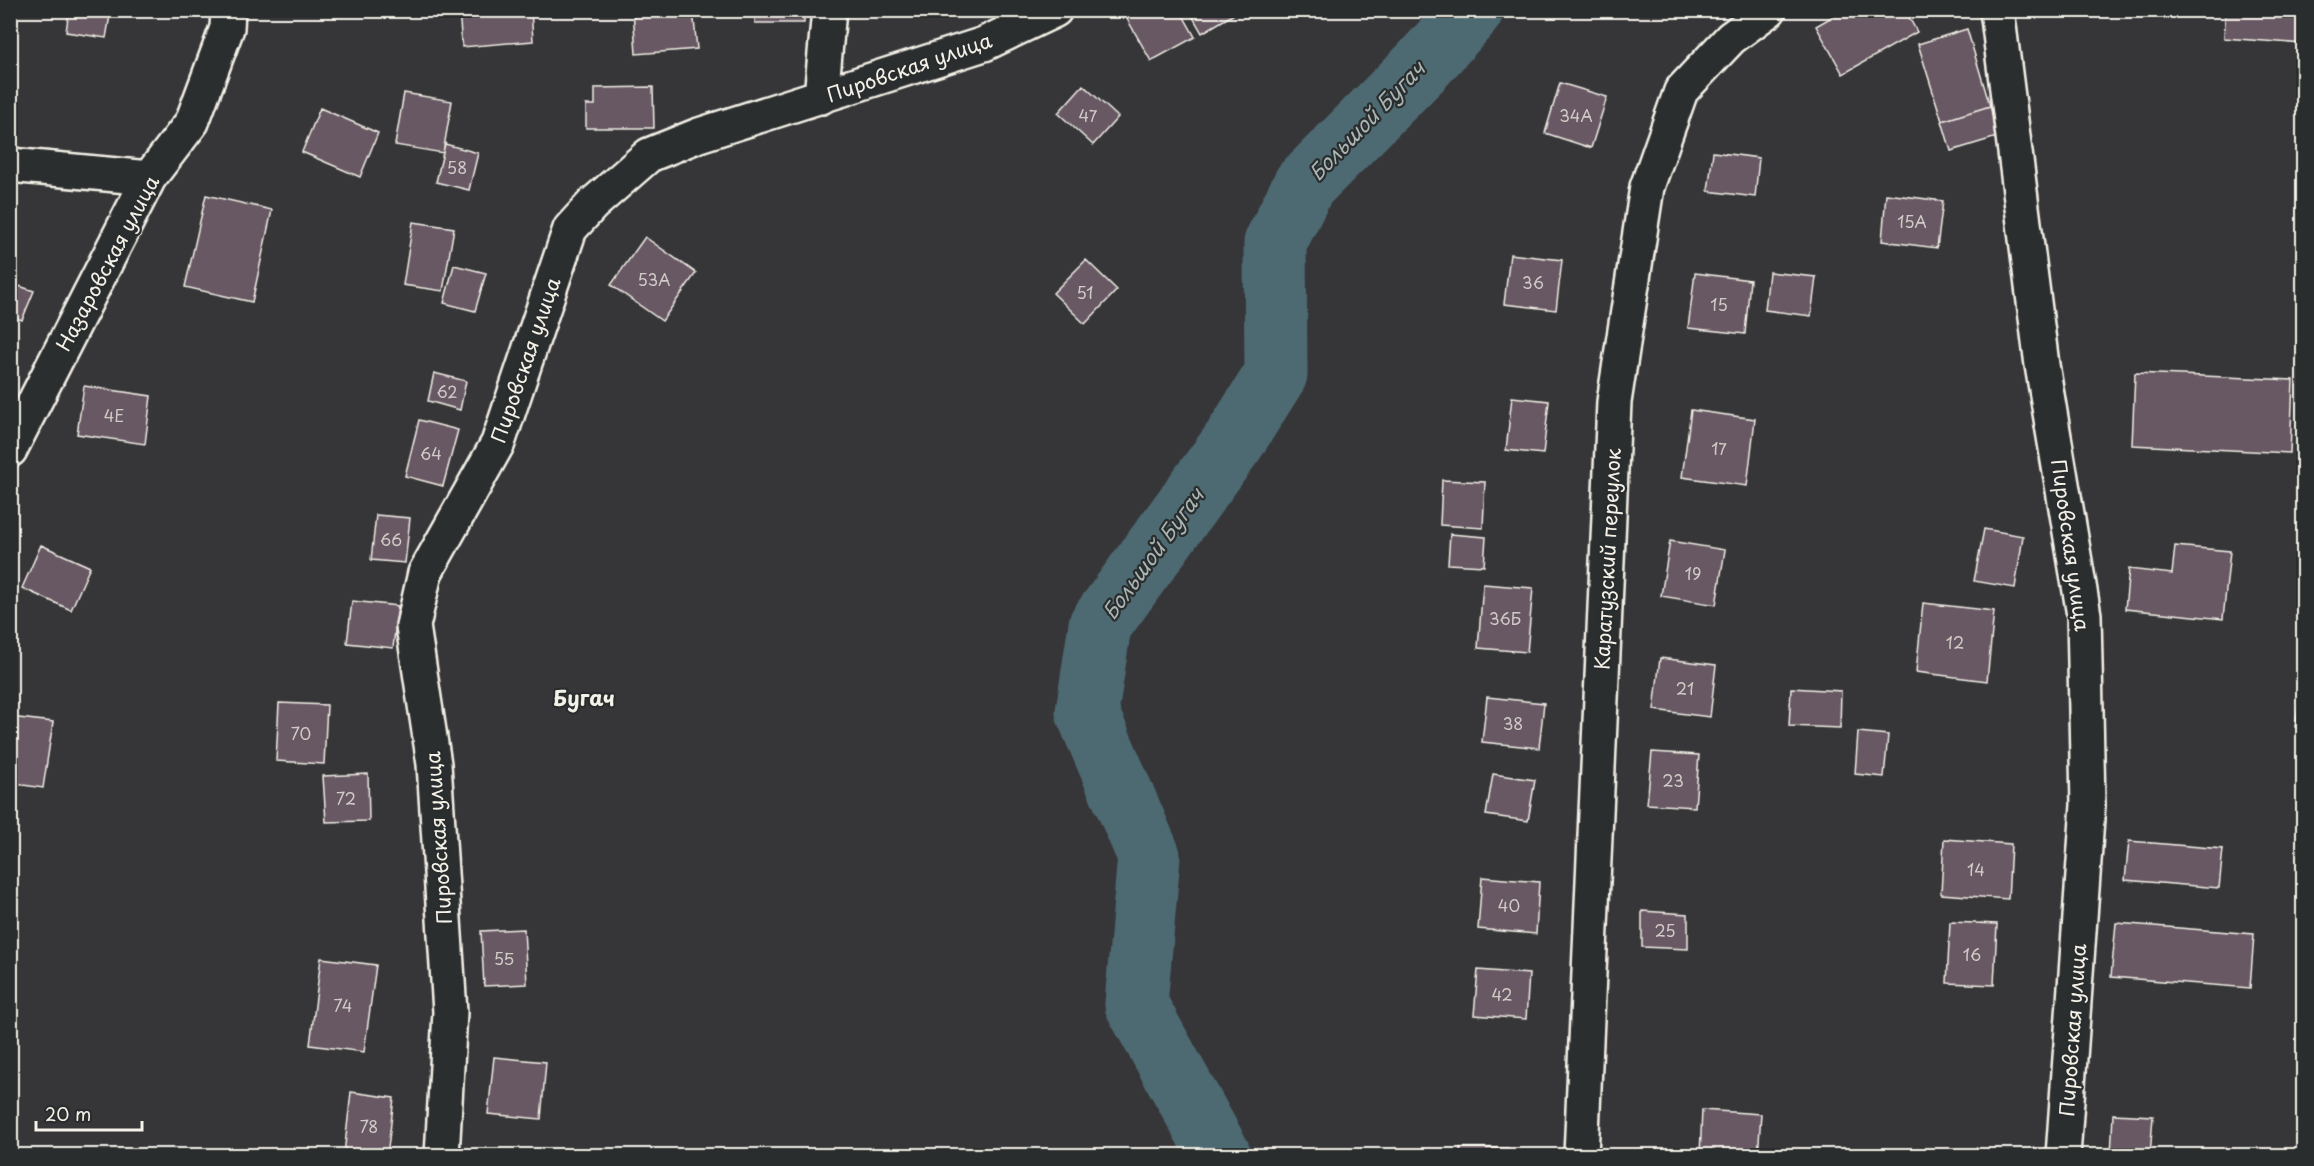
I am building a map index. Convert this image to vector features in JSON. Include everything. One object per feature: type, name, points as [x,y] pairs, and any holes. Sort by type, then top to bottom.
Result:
[{"type":"street","name":"Назаровская улица","points":[[10,450],[149,178],[192,122],[227,28],[228,10]]},
{"type":"street","points":[[821,97],[829,10]]},
{"type":"street","name":"Пировская улица","points":[[441,1155],[450,1012],[434,764],[413,626],[425,573],[498,443],[570,229],[593,204],[650,155],[699,135],[984,44],[1055,10]]},
{"type":"street","name":"Каратузский переулок","points":[[1581,1155],[1614,402],[1647,186],[1681,91],[1731,38],[1770,10]]},
{"type":"street","name":"Пировская улица","points":[[1997,10],[2042,365],[2084,615],[2088,805],[2063,1155]]},
{"type":"street","points":[[10,165],[149,178]]},
{"type":"building","points":[[69,10],[111,10],[106,38],[66,32]]},
{"type":"building","points":[[459,10],[531,10],[533,41],[462,47]]},
{"type":"building","points":[[633,10],[693,10],[697,49],[636,54]]},
{"type":"building","points":[[755,10],[804,10],[804,23],[755,23]]},
{"type":"building","points":[[1137,10],[1180,10],[1195,37],[1151,61],[1126,17]]},
{"type":"building","points":[[1189,10],[1241,10],[1202,33]]},
{"type":"building","points":[[1844,10],[1905,10],[1917,32],[1843,74],[1816,26]]},
{"type":"building","points":[[2226,10],[2304,10],[2304,44],[2224,38]]},
{"type":"building","points":[[1967,29],[1990,106],[1942,121],[1918,44]]},
{"type":"building","points":[[1560,83],[1607,97],[1591,148],[1545,133]]},
{"type":"building","points":[[1083,85],[1118,117],[1093,145],[1058,113]]},
{"type":"building","points":[[653,87],[654,128],[586,128],[586,105],[595,105],[595,88]]},
{"type":"building","points":[[404,93],[452,101],[443,153],[395,145]]},
{"type":"building","points":[[1990,106],[2000,136],[1951,151],[1942,121]]},
{"type":"building","points":[[320,108],[378,133],[360,177],[302,152]]},
{"type":"building","points":[[445,144],[478,153],[469,190],[436,182]]},
{"type":"building","points":[[1713,152],[1759,158],[1755,197],[1708,191]]},
{"type":"building","points":[[1886,194],[1943,201],[1937,248],[1882,241]]},
{"type":"building","points":[[206,195],[272,210],[252,302],[185,287]]},
{"type":"building","points":[[413,222],[454,228],[443,291],[403,285]]},
{"type":"building","points":[[645,237],[696,273],[662,321],[611,285]]},
{"type":"building","points":[[1510,254],[1562,260],[1556,310],[1504,304]]},
{"type":"building","points":[[1086,260],[1117,290],[1085,324],[1053,293]]},
{"type":"building","points":[[454,265],[486,273],[475,311],[444,303]]},
{"type":"building","points":[[1769,272],[1816,277],[1811,316],[1765,310]]},
{"type":"building","points":[[1695,273],[1750,280],[1745,334],[1688,328]]},
{"type":"building","points":[[10,283],[34,291],[22,320],[10,316]]},
{"type":"building","points":[[434,373],[466,381],[460,410],[428,401]]},
{"type":"building","points":[[2135,373],[2293,380],[2290,453],[2132,445]]},
{"type":"building","points":[[84,386],[151,396],[145,444],[77,434]]},
{"type":"building","points":[[1512,397],[1549,401],[1543,454],[1506,450]]},
{"type":"building","points":[[1691,410],[1755,419],[1747,486],[1682,477]]},
{"type":"building","points":[[419,420],[458,430],[443,486],[405,476]]},
{"type":"building","points":[[1442,480],[1485,482],[1483,528],[1440,525]]},
{"type":"building","points":[[376,515],[410,518],[405,563],[371,560]]},
{"type":"building","points":[[1984,529],[2023,536],[2015,588],[1974,581]]},
{"type":"building","points":[[1450,534],[1486,537],[1484,566],[1448,564]]},
{"type":"building","points":[[1670,541],[1725,550],[1716,605],[1661,596]]},
{"type":"building","points":[[41,545],[90,567],[71,610],[22,588]]},
{"type":"building","points":[[2175,546],[2230,551],[2223,619],[2125,609],[2129,569],[2172,574]]},
{"type":"building","points":[[1483,584],[1533,588],[1527,652],[1478,648]]},
{"type":"building","points":[[352,601],[398,606],[393,648],[347,643]]},
{"type":"building","points":[[1923,603],[1994,611],[1987,681],[1916,672]]},
{"type":"building","points":[[1660,658],[1716,665],[1710,717],[1654,710]]},
{"type":"building","points":[[2304,677],[2304,729],[2295,727]]},
{"type":"building","points":[[1791,688],[1841,691],[1840,728],[1789,726]]},
{"type":"building","points":[[1487,697],[1544,703],[1539,748],[1482,742]]},
{"type":"building","points":[[279,703],[327,705],[324,764],[276,761]]},
{"type":"building","points":[[10,717],[53,722],[43,788],[10,783]]},
{"type":"building","points":[[1858,732],[1888,735],[1884,777],[1855,774]]},
{"type":"building","points":[[1652,752],[1699,755],[1695,807],[1647,804]]},
{"type":"building","points":[[368,774],[369,821],[326,822],[323,776]]},
{"type":"building","points":[[1493,774],[1535,780],[1528,821],[1486,815]]},
{"type":"building","points":[[1944,839],[2011,844],[2008,899],[1941,894]]},
{"type":"building","points":[[2129,841],[2223,849],[2219,888],[2125,880]]},
{"type":"building","points":[[1482,877],[1539,882],[1536,934],[1478,929]]},
{"type":"building","points":[[1642,911],[1688,914],[1688,949],[1642,947]]},
{"type":"building","points":[[1950,922],[1997,924],[1994,985],[1947,983]]},
{"type":"building","points":[[2116,923],[2254,934],[2250,988],[2111,977]]},
{"type":"building","points":[[524,929],[527,984],[484,986],[481,931]]},
{"type":"building","points":[[321,958],[376,965],[364,1052],[310,1045]]},
{"type":"building","points":[[1478,970],[1529,974],[1526,1019],[1474,1015]]},
{"type":"building","points":[[494,1057],[546,1062],[541,1119],[488,1114]]},
{"type":"building","points":[[351,1092],[394,1098],[387,1156],[344,1154]]},
{"type":"building","points":[[1702,1110],[1761,1114],[1758,1156],[1700,1156]]},
{"type":"building","points":[[2113,1114],[2153,1116],[2150,1156],[2111,1156]]},
{"type":"building","points":[[1460,1148],[1508,1148],[1508,1156],[1460,1156]]},
{"type":"waterway","name":"Большой Бугач","points":[[1220,1156],[1136,1004],[1149,856],[1087,712],[1100,625],[1234,441],[1276,374],[1275,243],[1304,185],[1423,65],[1472,10]]},
{"type":"district","name":"Бугач","points":[[584,697]]}]
